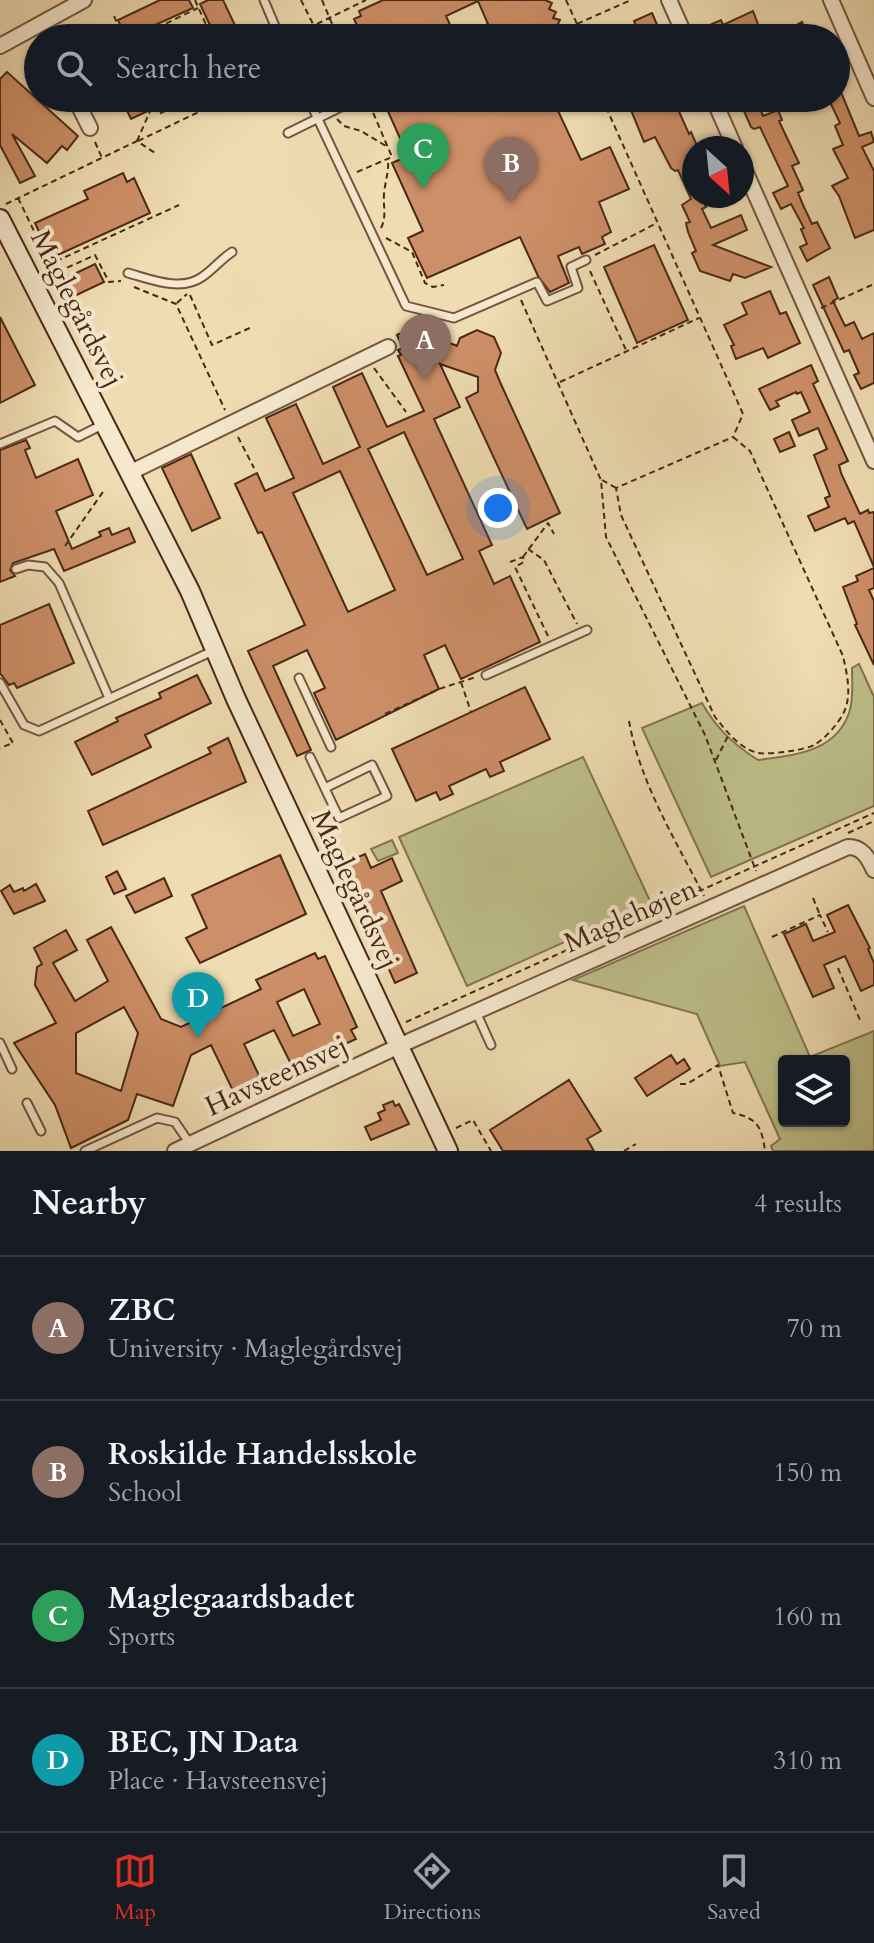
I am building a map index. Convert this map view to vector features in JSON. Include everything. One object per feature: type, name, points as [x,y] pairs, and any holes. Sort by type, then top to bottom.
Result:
[{"type":"street","points":[[52,24],[84,0]]},
{"type":"street","points":[[669,0],[680,24]]},
{"type":"street","points":[[831,0],[842,24]]},
{"type":"street","points":[[0,46],[24,38]]},
{"type":"street","points":[[850,43],[874,98]]},
{"type":"street","points":[[82,112],[92,134]]},
{"type":"street","points":[[719,112],[730,136]]},
{"type":"street","points":[[754,191],[874,461]]},
{"type":"street","name":"Maglegårdsvej","points":[[0,219],[129,473],[140,489],[444,1143]]},
{"type":"street","points":[[129,473],[388,347]]},
{"type":"street","name":"Maglehøjen","points":[[394,1037],[476,1012],[848,847],[854,847],[866,855],[874,870]]},
{"type":"street","name":"Havsteensvej","points":[[175,1151],[394,1037]]},
{"type":"lane","points":[[264,0],[274,24]]},
{"type":"lane","points":[[314,112],[406,306],[454,318],[537,282],[547,301],[578,288],[571,267],[586,260]]},
{"type":"lane","points":[[288,133],[331,112]]},
{"type":"lane","points":[[128,273],[181,284],[201,278],[232,252]]},
{"type":"lane","name":"Maglegårdsvej","points":[[0,444],[55,421],[78,437],[106,423]]},
{"type":"lane","points":[[16,569],[28,565],[45,567],[59,583],[109,698]]},
{"type":"lane","points":[[486,675],[584,631]]},
{"type":"lane","points":[[0,683],[24,725],[39,731],[216,649]]},
{"type":"lane","points":[[299,678],[331,747]]},
{"type":"lane","points":[[310,757],[339,818],[387,796],[372,765],[325,788]]},
{"type":"lane","points":[[476,1012],[491,1045]]},
{"type":"lane","points":[[0,1043],[12,1069]]},
{"type":"lane","points":[[27,1103],[41,1131]]},
{"type":"lane","points":[[85,1151],[157,1118],[175,1122],[190,1144]]},
{"type":"path","points":[[195,0],[205,24]]},
{"type":"path","points":[[301,0],[313,24]]},
{"type":"path","points":[[322,0],[332,24]]},
{"type":"path","points":[[315,24],[366,0]]},
{"type":"path","points":[[566,0],[577,24],[631,0]]},
{"type":"path","points":[[167,24],[198,8]]},
{"type":"path","points":[[114,16],[118,24]]},
{"type":"path","points":[[137,141],[150,112]]},
{"type":"path","points":[[0,207],[198,112]]},
{"type":"path","points":[[334,112],[344,126],[361,131],[388,147]]},
{"type":"path","points":[[344,178],[392,157],[373,112]]},
{"type":"path","points":[[608,112],[743,414],[733,437],[616,488]]},
{"type":"path","points":[[92,134],[103,159]]},
{"type":"path","points":[[137,141],[155,153]]},
{"type":"path","points":[[388,159],[384,194],[386,213],[379,232],[412,252],[425,283],[433,287],[444,285]]},
{"type":"path","points":[[18,198],[50,264],[179,205]]},
{"type":"path","points":[[626,350],[586,260],[658,222]]},
{"type":"path","points":[[33,284],[95,255],[109,282],[118,280],[176,304],[254,468]]},
{"type":"path","points":[[809,314],[874,284]]},
{"type":"path","points":[[517,291],[601,480],[606,537],[705,735],[757,873]]},
{"type":"path","points":[[176,304],[189,292],[212,345],[252,327]]},
{"type":"path","points":[[559,382],[700,317]]},
{"type":"path","points":[[367,357],[406,412]]},
{"type":"path","points":[[616,488],[621,515],[715,717],[743,746],[761,754],[813,746],[831,730],[845,711],[849,686],[843,656],[750,451],[733,437]]},
{"type":"path","points":[[601,480],[616,488]]},
{"type":"path","points":[[65,546],[105,489]]},
{"type":"path","points":[[553,645],[515,567],[524,562],[523,557],[548,523],[554,534]]},
{"type":"path","points":[[528,549],[544,560],[584,631]]},
{"type":"path","points":[[510,562],[523,557]]},
{"type":"path","points":[[385,714],[461,681],[486,675]]},
{"type":"path","points":[[461,681],[471,712]]},
{"type":"path","points":[[0,720],[13,743],[0,748]]},
{"type":"path","points":[[629,721],[633,743],[650,788],[710,908]]},
{"type":"path","points":[[715,761],[729,734]]},
{"type":"path","points":[[394,1037],[701,891],[874,813]]},
{"type":"path","points":[[813,898],[828,932]]},
{"type":"path","points":[[772,937],[820,915]]},
{"type":"path","points":[[838,968],[860,1020]]},
{"type":"path","points":[[680,1084],[687,1084],[718,1065],[733,1113],[747,1116],[761,1129],[765,1151]]},
{"type":"path","points":[[444,1143],[473,1120],[491,1151]]},
{"type":"path","points":[[624,1151],[636,1144]]},
{"type":"green space","points":[[859,664],[874,697],[874,806],[711,877],[642,728],[702,703],[726,735],[758,760],[811,750],[834,737],[843,726],[852,702],[852,668]]},
{"type":"green space","points":[[583,757],[651,903],[467,986],[399,837]]},
{"type":"green space","points":[[392,840],[398,853],[378,861],[371,849]]},
{"type":"green space","points":[[744,906],[809,1055],[778,1055],[778,1127],[850,1127],[850,1055],[815,1055],[874,1031],[874,1151],[773,1151],[771,1146],[780,1139],[745,1062],[720,1066],[697,1014],[573,980]]},
{"type":"building","points":[[160,0],[189,0],[193,8],[157,24],[120,24],[118,20]]},
{"type":"building","points":[[208,0],[223,0],[234,24],[209,24],[200,4]]},
{"type":"building","points":[[383,0],[545,0],[552,3],[549,9],[556,12],[553,18],[560,20],[558,24],[488,24],[478,1],[446,16],[450,24],[356,24],[354,19],[361,16],[359,11]]},
{"type":"building","points":[[753,11],[758,24],[725,24]]},
{"type":"building","points":[[652,13],[657,24],[635,24],[634,21]]},
{"type":"building","points":[[7,72],[24,87],[24,112],[51,112],[78,136],[67,150],[62,146],[47,163],[12,134],[35,176],[20,183],[0,145],[0,79]]},
{"type":"building","points":[[128,112],[146,112],[131,119]]},
{"type":"building","points":[[388,112],[559,112],[581,160],[610,147],[629,189],[599,202],[611,232],[602,237],[605,244],[582,254],[579,247],[558,256],[569,283],[550,292],[538,276],[520,237],[427,278],[408,238],[423,231],[392,163],[408,156]]},
{"type":"building","points":[[632,112],[679,112],[693,136],[682,136],[682,179],[678,170],[671,168],[655,137],[644,142]]},
{"type":"building","points":[[744,112],[761,112],[763,116],[779,112],[782,120],[779,121],[799,163],[792,166],[803,190],[798,193],[812,224],[817,222],[830,248],[807,261],[800,247],[807,244],[801,229],[804,228],[791,204],[781,209],[773,193],[788,186],[760,127],[751,127]]},
{"type":"building","points":[[835,112],[849,112],[859,136],[871,132],[874,142],[862,147],[874,171],[874,230],[855,238],[832,186],[848,178],[833,149],[843,145],[835,126],[840,123]]},
{"type":"building","points":[[123,173],[127,182],[134,178],[150,213],[51,258],[35,223],[88,199],[84,191]]},
{"type":"building","points":[[683,208],[704,208],[711,228],[741,215],[747,230],[713,245],[771,267],[745,278],[733,274],[730,281],[700,271],[692,253],[696,251],[686,223],[690,222]]},
{"type":"building","points":[[654,245],[688,320],[637,343],[604,267]]},
{"type":"building","points":[[95,264],[104,282],[66,300],[57,282]]},
{"type":"building","points":[[829,277],[838,298],[833,301],[845,326],[854,322],[862,339],[874,333],[874,383],[861,389],[854,375],[859,373],[849,350],[844,352],[813,285]]},
{"type":"building","points":[[770,291],[780,314],[786,312],[800,343],[768,358],[763,348],[736,359],[731,346],[734,345],[724,325],[747,314],[742,303]]},
{"type":"building","points":[[0,317],[35,385],[0,403]]},
{"type":"building","points":[[422,323],[429,326],[433,336],[457,346],[460,338],[477,330],[494,337],[501,353],[495,370],[560,513],[527,529],[466,398],[478,392],[478,377],[440,364],[460,407],[434,419],[492,545],[479,551],[494,584],[510,576],[540,642],[461,679],[445,645],[424,655],[439,689],[336,740],[314,693],[325,688],[307,650],[273,666],[311,750],[297,756],[248,651],[305,625],[262,532],[258,533],[235,484],[257,473],[265,491],[294,478],[266,418],[296,404],[323,464],[360,447],[333,387],[362,373],[387,427],[424,411],[398,356],[401,355],[398,350],[403,348],[397,335]],"holes":[[[404,432],[463,559],[427,575],[368,449]],[[340,471],[395,590],[348,612],[293,493]]]},
{"type":"building","points":[[811,365],[818,381],[813,384],[848,461],[839,465],[841,473],[860,514],[868,510],[869,513],[874,512],[874,567],[854,521],[848,524],[845,518],[815,531],[808,516],[829,507],[825,498],[830,496],[814,455],[827,449],[818,428],[799,436],[792,420],[810,412],[801,392],[776,401],[779,406],[770,410],[759,389]]},
{"type":"building","points":[[789,432],[795,446],[780,452],[774,439]]},
{"type":"building","points":[[26,440],[30,448],[25,450],[36,478],[78,459],[93,495],[56,511],[72,549],[101,536],[99,532],[109,528],[112,535],[129,528],[135,542],[64,571],[54,549],[13,563],[10,570],[15,576],[0,582],[0,450]]},
{"type":"building","points":[[191,454],[220,518],[192,531],[162,468]]},
{"type":"building","points":[[874,568],[874,588],[869,590],[874,601],[874,665],[855,625],[843,587],[858,581],[856,576]]},
{"type":"building","points":[[49,604],[74,663],[17,688],[14,683],[9,685],[0,673],[0,625]]},
{"type":"building","points":[[197,675],[211,703],[145,735],[151,747],[92,775],[75,742],[118,721],[116,718],[161,698],[159,693]]},
{"type":"building","points":[[525,687],[550,739],[500,762],[504,771],[490,777],[486,769],[449,786],[453,794],[440,800],[436,792],[416,801],[392,749]]},
{"type":"building","points":[[228,738],[246,782],[103,845],[88,811],[211,753],[208,748]]},
{"type":"building","points":[[365,854],[371,868],[392,858],[402,881],[381,891],[417,973],[395,983],[342,864]]},
{"type":"building","points":[[280,855],[306,914],[200,963],[186,938],[207,928],[192,895]]},
{"type":"building","points":[[117,871],[126,889],[114,894],[106,877]]},
{"type":"building","points":[[164,878],[172,896],[135,913],[126,896]]},
{"type":"building","points":[[36,884],[45,901],[14,914],[1,891],[10,885],[14,892],[23,888],[24,891]]},
{"type":"building","points":[[848,905],[870,948],[874,985],[861,991],[845,956],[824,965],[834,988],[813,997],[784,934],[806,924],[813,941],[835,932],[827,915]]},
{"type":"building","points":[[111,927],[161,1019],[181,1027],[261,989],[256,980],[315,953],[318,959],[325,956],[357,1027],[351,1030],[356,1039],[293,1068],[274,1030],[244,1044],[264,1086],[237,1099],[211,1045],[191,1055],[173,1106],[137,1094],[128,1120],[71,1148],[55,1105],[14,1043],[56,1023],[35,985],[37,967],[42,964],[34,948],[66,930],[77,950],[53,963],[75,1001],[108,981],[87,940]],"holes":[[[304,989],[320,1024],[293,1036],[277,1002]],[[124,1007],[138,1033],[121,1091],[76,1073],[76,1033]]]},
{"type":"building","points":[[671,1055],[677,1064],[684,1059],[690,1069],[647,1096],[635,1078]]},
{"type":"building","points":[[569,1080],[601,1131],[587,1139],[594,1151],[503,1151],[490,1130]]},
{"type":"building","points":[[393,1101],[395,1106],[399,1104],[409,1124],[371,1140],[365,1127],[381,1120],[378,1113],[385,1110],[383,1105]]},
{"type":"place","name":"Maglegaardsbadet","points":[[423,189]]},
{"type":"place","name":"Roskilde Handelsskole","points":[[511,203]]},
{"type":"place","name":"ZBC","points":[[425,380]]},
{"type":"place","name":"BEC, JN Data","points":[[198,1038]]}]
